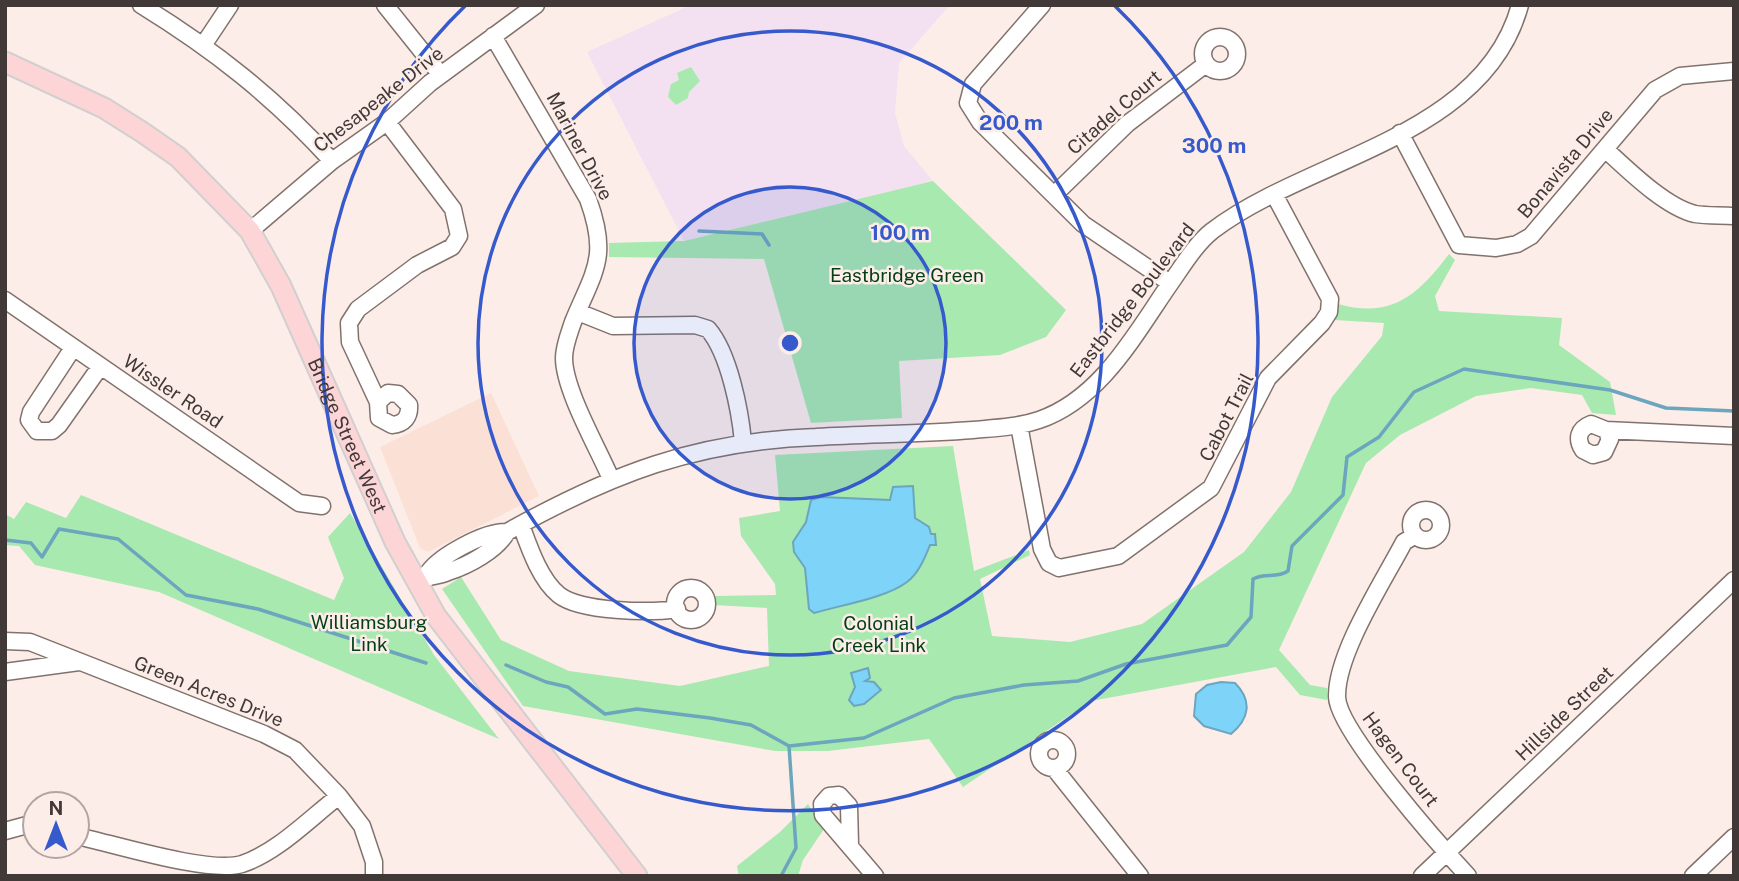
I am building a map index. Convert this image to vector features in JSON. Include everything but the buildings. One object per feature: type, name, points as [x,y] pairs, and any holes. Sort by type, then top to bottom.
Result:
[{"type":"main road","name":"Bridge Street West","points":[[5,62],[104,108],[142,132],[178,157],[250,231],[292,309],[395,541],[421,579],[442,626],[637,876]]},
{"type":"street","points":[[141,5],[205,44],[252,82],[332,161]]},
{"type":"street","points":[[205,44],[230,5]]},
{"type":"street","points":[[385,5],[441,75]]},
{"type":"street","name":"Chesapeake Drive","points":[[250,231],[332,161],[387,122],[441,75],[536,5]]},
{"type":"street","points":[[1042,5],[981,75],[969,94],[968,103],[980,122],[1083,224],[1170,284]]},
{"type":"street","name":"Eastbridge Boulevard","points":[[421,579],[448,573],[500,544],[514,528],[611,479],[693,451],[743,442],[1019,425],[1061,410],[1096,384],[1210,233],[1275,196],[1400,133],[1460,96],[1480,79],[1510,35],[1520,5]]},
{"type":"street","name":"Mariner Drive","points":[[493,36],[588,199],[597,224],[600,257],[596,274],[566,339],[564,359],[568,381],[611,479]]},
{"type":"street","name":"Citadel Court","points":[[1054,195],[1127,124],[1206,64]]},
{"type":"street","name":"Bonavista Drive","points":[[1400,133],[1459,245],[1469,248],[1517,244],[1531,236],[1644,101],[1661,86],[1680,76],[1734,71]]},
{"type":"street","points":[[378,402],[350,342],[349,323],[358,309],[417,265],[452,247],[459,236],[453,209],[387,122]]},
{"type":"street","points":[[1605,149],[1645,183],[1682,209],[1695,214],[1734,216]]},
{"type":"street","name":"Cabot Trail","points":[[1019,425],[1042,549],[1049,563],[1059,568],[1118,556],[1211,488],[1268,378],[1322,323],[1330,306],[1325,290],[1275,196]]},
{"type":"street","name":"Wissler Road","points":[[5,300],[299,503],[322,506]]},
{"type":"street","points":[[578,312],[613,326],[695,325],[708,329],[721,351],[740,417],[743,442]]},
{"type":"street","points":[[73,348],[31,412],[29,420],[37,430],[52,431],[59,425],[100,367]]},
{"type":"street","points":[[1606,430],[1734,436]]},
{"type":"street","points":[[514,528],[549,585],[561,597],[593,606],[660,611],[677,609]]},
{"type":"street","name":"Hagen Court","points":[[1414,536],[1404,542],[1351,643],[1342,664],[1336,699],[1357,741],[1468,876]]},
{"type":"street","name":"Hillside Street","points":[[1422,876],[1734,580]]},
{"type":"street","name":"Green Acres Drive","points":[[5,641],[30,642],[264,734],[295,750],[339,796],[362,826],[374,862],[374,876]]},
{"type":"street","name":"Green Acres Drive","points":[[5,672],[81,662]]},
{"type":"street","points":[[1054,768],[1140,876]]},
{"type":"street","points":[[91,839],[210,865],[241,864],[266,851],[339,796]]},
{"type":"street","points":[[1693,876],[1734,837]]},
{"type":"street","points":[[850,845],[875,876]]},
{"type":"shaded area","points":[[691,5],[950,5],[899,63],[895,113],[904,146],[933,181],[684,241],[587,52]]},
{"type":"shaded area","points":[[491,393],[539,496],[428,552],[420,548],[380,447]]},
{"type":"green space","points":[[691,67],[700,81],[689,92],[688,98],[676,105],[668,97],[671,84],[679,80],[677,73]]},
{"type":"green space","name":"Eastbridge Green","points":[[933,181],[1066,310],[1046,337],[1000,355],[899,361],[902,418],[811,423],[764,259],[609,257],[609,243],[684,241]]},
{"type":"green space","name":"Colonial Creek Link","points":[[1449,254],[1455,260],[1435,296],[1439,311],[1562,318],[1559,345],[1610,382],[1616,415],[1592,413],[1582,395],[1531,388],[1476,396],[1400,435],[1366,463],[1279,650],[1310,685],[1327,688],[1327,700],[1300,695],[1276,667],[1091,701],[963,787],[929,739],[828,751],[775,751],[523,706],[442,589],[461,577],[501,640],[569,671],[680,686],[769,666],[767,608],[713,605],[714,596],[776,595],[775,584],[741,536],[739,518],[780,511],[775,455],[953,446],[974,571],[1029,550],[1030,555],[980,579],[992,636],[1070,642],[1142,624],[1244,552],[1291,492],[1332,397],[1382,336],[1384,323],[1335,320],[1338,304],[1357,308],[1389,306],[1414,292]]},
{"type":"green space","name":"Williamsburg Link","points":[[81,495],[334,600],[344,578],[328,537],[350,513],[434,655],[499,739],[159,592],[35,565],[19,546],[5,545],[5,514],[14,519],[26,502],[66,518]]},
{"type":"green space","points":[[808,804],[824,829],[803,860],[798,876],[739,876],[737,866],[780,832]]},
{"type":"water","points":[[913,486],[915,518],[929,527],[931,534],[935,534],[936,545],[930,545],[915,574],[898,588],[875,597],[814,613],[809,609],[805,568],[794,552],[793,542],[806,522],[811,500],[821,497],[890,500],[893,487]]},
{"type":"water","points":[[868,668],[870,678],[865,681],[874,682],[881,690],[864,704],[854,706],[849,700],[855,687],[851,673]]},
{"type":"water","points":[[1235,683],[1246,703],[1245,716],[1231,734],[1204,726],[1194,716],[1196,694],[1207,685]]},
{"type":"waterway","points":[[699,231],[762,234],[769,245]]},
{"type":"waterway","points":[[506,665],[546,682],[568,687],[605,714],[637,709],[751,725],[789,746],[864,738],[954,698],[1024,685],[1078,681],[1126,664],[1227,645],[1251,617],[1253,579],[1288,571],[1292,546],[1343,495],[1347,457],[1379,437],[1414,392],[1464,369],[1610,390],[1666,408],[1734,411]]},
{"type":"waterway","points":[[5,540],[31,543],[42,557],[59,529],[118,539],[186,595],[258,609],[426,663]]},
{"type":"waterway","points":[[781,876],[796,848],[789,746]]}]
